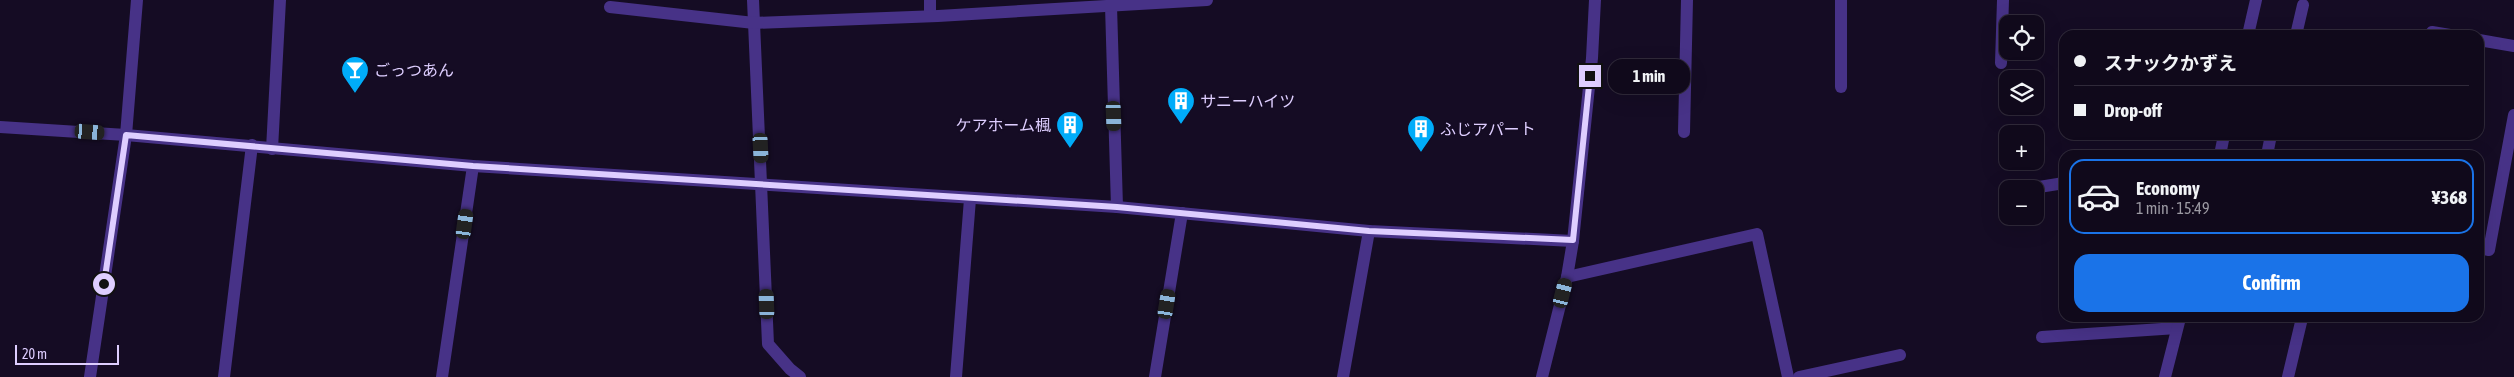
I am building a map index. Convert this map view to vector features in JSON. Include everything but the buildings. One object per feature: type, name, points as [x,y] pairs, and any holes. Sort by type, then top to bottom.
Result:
[{"type":"street","points":[[90,377],[126,135],[137,0]]},
{"type":"street","points":[[272,149],[280,0]]},
{"type":"street","points":[[753,0],[768,344],[790,370],[800,377]]},
{"type":"street","points":[[930,0],[930,16]]},
{"type":"street","points":[[610,7],[754,22],[930,16],[1086,4],[1111,6],[1206,0]]},
{"type":"street","points":[[1542,377],[1567,277],[1573,240],[1592,58],[1595,0]]},
{"type":"street","points":[[1684,132],[1687,0]]},
{"type":"street","points":[[1841,0],[1841,87]]},
{"type":"street","points":[[2002,63],[2003,0]]},
{"type":"street","points":[[2249,30],[2256,0]]},
{"type":"street","points":[[2297,30],[2303,5]]},
{"type":"street","points":[[1111,6],[1117,207]]},
{"type":"street","points":[[2484,41],[2514,46]]},
{"type":"street","points":[[2484,249],[2489,250],[2514,116]]},
{"type":"street","points":[[0,127],[126,135],[473,166],[762,184],[970,200],[1117,207],[1369,231],[1573,240]]},
{"type":"street","points":[[224,377],[252,146]]},
{"type":"street","points":[[442,377],[473,166]]},
{"type":"street","points":[[2044,186],[2059,184]]},
{"type":"street","points":[[956,377],[970,200]]},
{"type":"street","points":[[1155,377],[1182,213]]},
{"type":"street","points":[[1343,377],[1369,231]]},
{"type":"street","points":[[1567,277],[1757,234],[1788,377]]},
{"type":"street","points":[[2288,377],[2301,322]]},
{"type":"street","points":[[2042,337],[2179,323],[2165,377]]},
{"type":"street","points":[[1799,377],[1900,356]]},
{"type":"place","name":"ごっつあん","points":[[355,94]]},
{"type":"place","name":"サニーハイツ","points":[[1181,125]]},
{"type":"place","name":"ケアホーム楓","points":[[1070,149]]},
{"type":"place","name":"ふじアパート","points":[[1421,153]]},
{"type":"route","points":[[104,284],[126,135],[473,166],[762,184],[970,200],[1117,207],[1369,231],[1573,240],[1590,76]]}]
